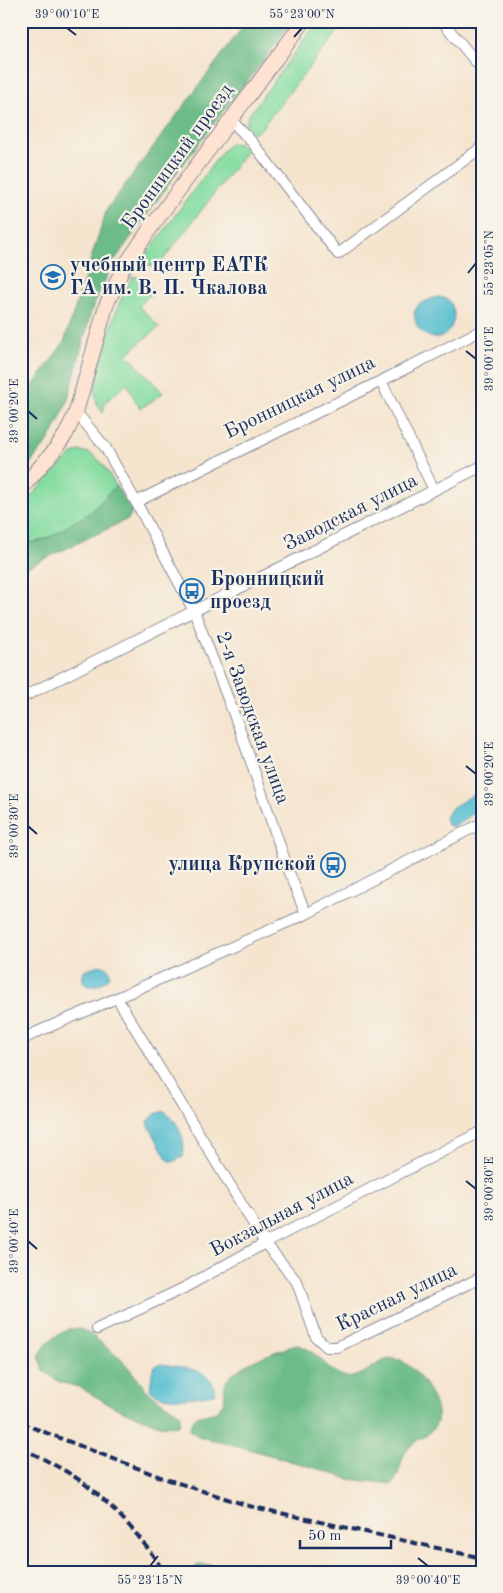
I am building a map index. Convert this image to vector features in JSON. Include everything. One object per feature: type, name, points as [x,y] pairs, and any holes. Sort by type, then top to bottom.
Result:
[{"type":"main road","name":"Бронницкий проезд","points":[[76,412],[106,306],[122,270],[152,226],[304,21]]},
{"type":"main road","points":[[21,489],[66,434],[76,412]]},
{"type":"street","points":[[442,21],[482,69]]},
{"type":"street","points":[[231,120],[252,142],[338,254],[482,147]]},
{"type":"street","name":"Бронницкая улица","points":[[136,502],[482,330]]},
{"type":"street","points":[[381,381],[434,490]]},
{"type":"street","name":"2-я Заводская улица","points":[[76,412],[105,447],[194,611],[240,730],[306,914]]},
{"type":"street","name":"Заводская улица","points":[[21,698],[482,466]]},
{"type":"street","points":[[21,1040],[306,914],[482,823]]},
{"type":"street","points":[[117,998],[265,1243]]},
{"type":"street","name":"Вокзальная улица","points":[[97,1330],[182,1289],[265,1243],[482,1131]]},
{"type":"street","name":"Красная улица","points":[[265,1243],[297,1282],[316,1337],[327,1347],[337,1347],[482,1277]]},
{"type":"green space","points":[[247,21],[292,21],[177,172],[112,264],[92,309],[67,403],[47,443],[21,474],[21,403],[64,342],[107,209]]},
{"type":"green space","points":[[318,21],[346,21],[259,131],[252,133],[246,125],[249,115]]},
{"type":"green space","points":[[230,143],[240,144],[247,151],[159,265],[152,266],[141,262],[221,153]]},
{"type":"green space","points":[[133,276],[138,277],[154,291],[139,306],[159,327],[127,354],[163,393],[140,409],[127,384],[105,402],[103,413],[97,403],[95,394],[99,366],[103,349],[121,299]]},
{"type":"green space","points":[[79,451],[92,455],[102,463],[116,486],[91,512],[64,530],[33,543],[21,537],[21,506],[71,455]]},
{"type":"green space","points":[[116,486],[131,510],[128,519],[21,570],[21,537],[33,543],[47,539],[91,512]]},
{"type":"green space","points":[[68,1329],[81,1329],[93,1336],[124,1362],[149,1393],[180,1414],[179,1426],[159,1425],[116,1408],[79,1387],[59,1382],[43,1370],[39,1357],[42,1351],[50,1340]]},
{"type":"green space","points":[[299,1345],[312,1352],[334,1372],[346,1377],[358,1376],[385,1360],[391,1359],[399,1360],[408,1365],[424,1383],[435,1404],[437,1422],[431,1431],[407,1450],[392,1484],[348,1479],[220,1441],[202,1438],[190,1431],[193,1420],[199,1416],[213,1413],[223,1404],[225,1385],[228,1378],[257,1359]]},
{"type":"green space","points":[[197,1565],[210,1565],[226,1572],[192,1572]]},
{"type":"water","points":[[436,297],[446,299],[452,305],[454,314],[453,323],[449,331],[442,337],[433,338],[423,333],[417,327],[414,312],[419,304]]},
{"type":"water","points":[[473,795],[481,799],[480,809],[454,827],[447,825],[445,817],[453,807]]},
{"type":"water","points":[[98,965],[110,971],[110,977],[96,985],[87,985],[84,983],[84,971]]},
{"type":"water","points":[[164,1111],[177,1125],[184,1145],[183,1157],[172,1162],[167,1159],[148,1121],[155,1114]]},
{"type":"water","points":[[161,1364],[195,1370],[203,1374],[214,1385],[214,1394],[172,1398],[157,1394],[150,1390],[152,1372],[155,1366]]},
{"type":"railway","points":[[21,1423],[163,1478],[249,1506],[482,1558]]},
{"type":"railway","points":[[21,1448],[69,1473],[88,1486],[135,1532],[164,1572]]},
{"type":"place","name":"учебный центр ЕАТК ГА им. В. П. Чкалова","points":[[53,277]]},
{"type":"place","name":"Бронницкий проезд","points":[[192,591]]},
{"type":"place","name":"улица Крупской","points":[[333,865]]}]
